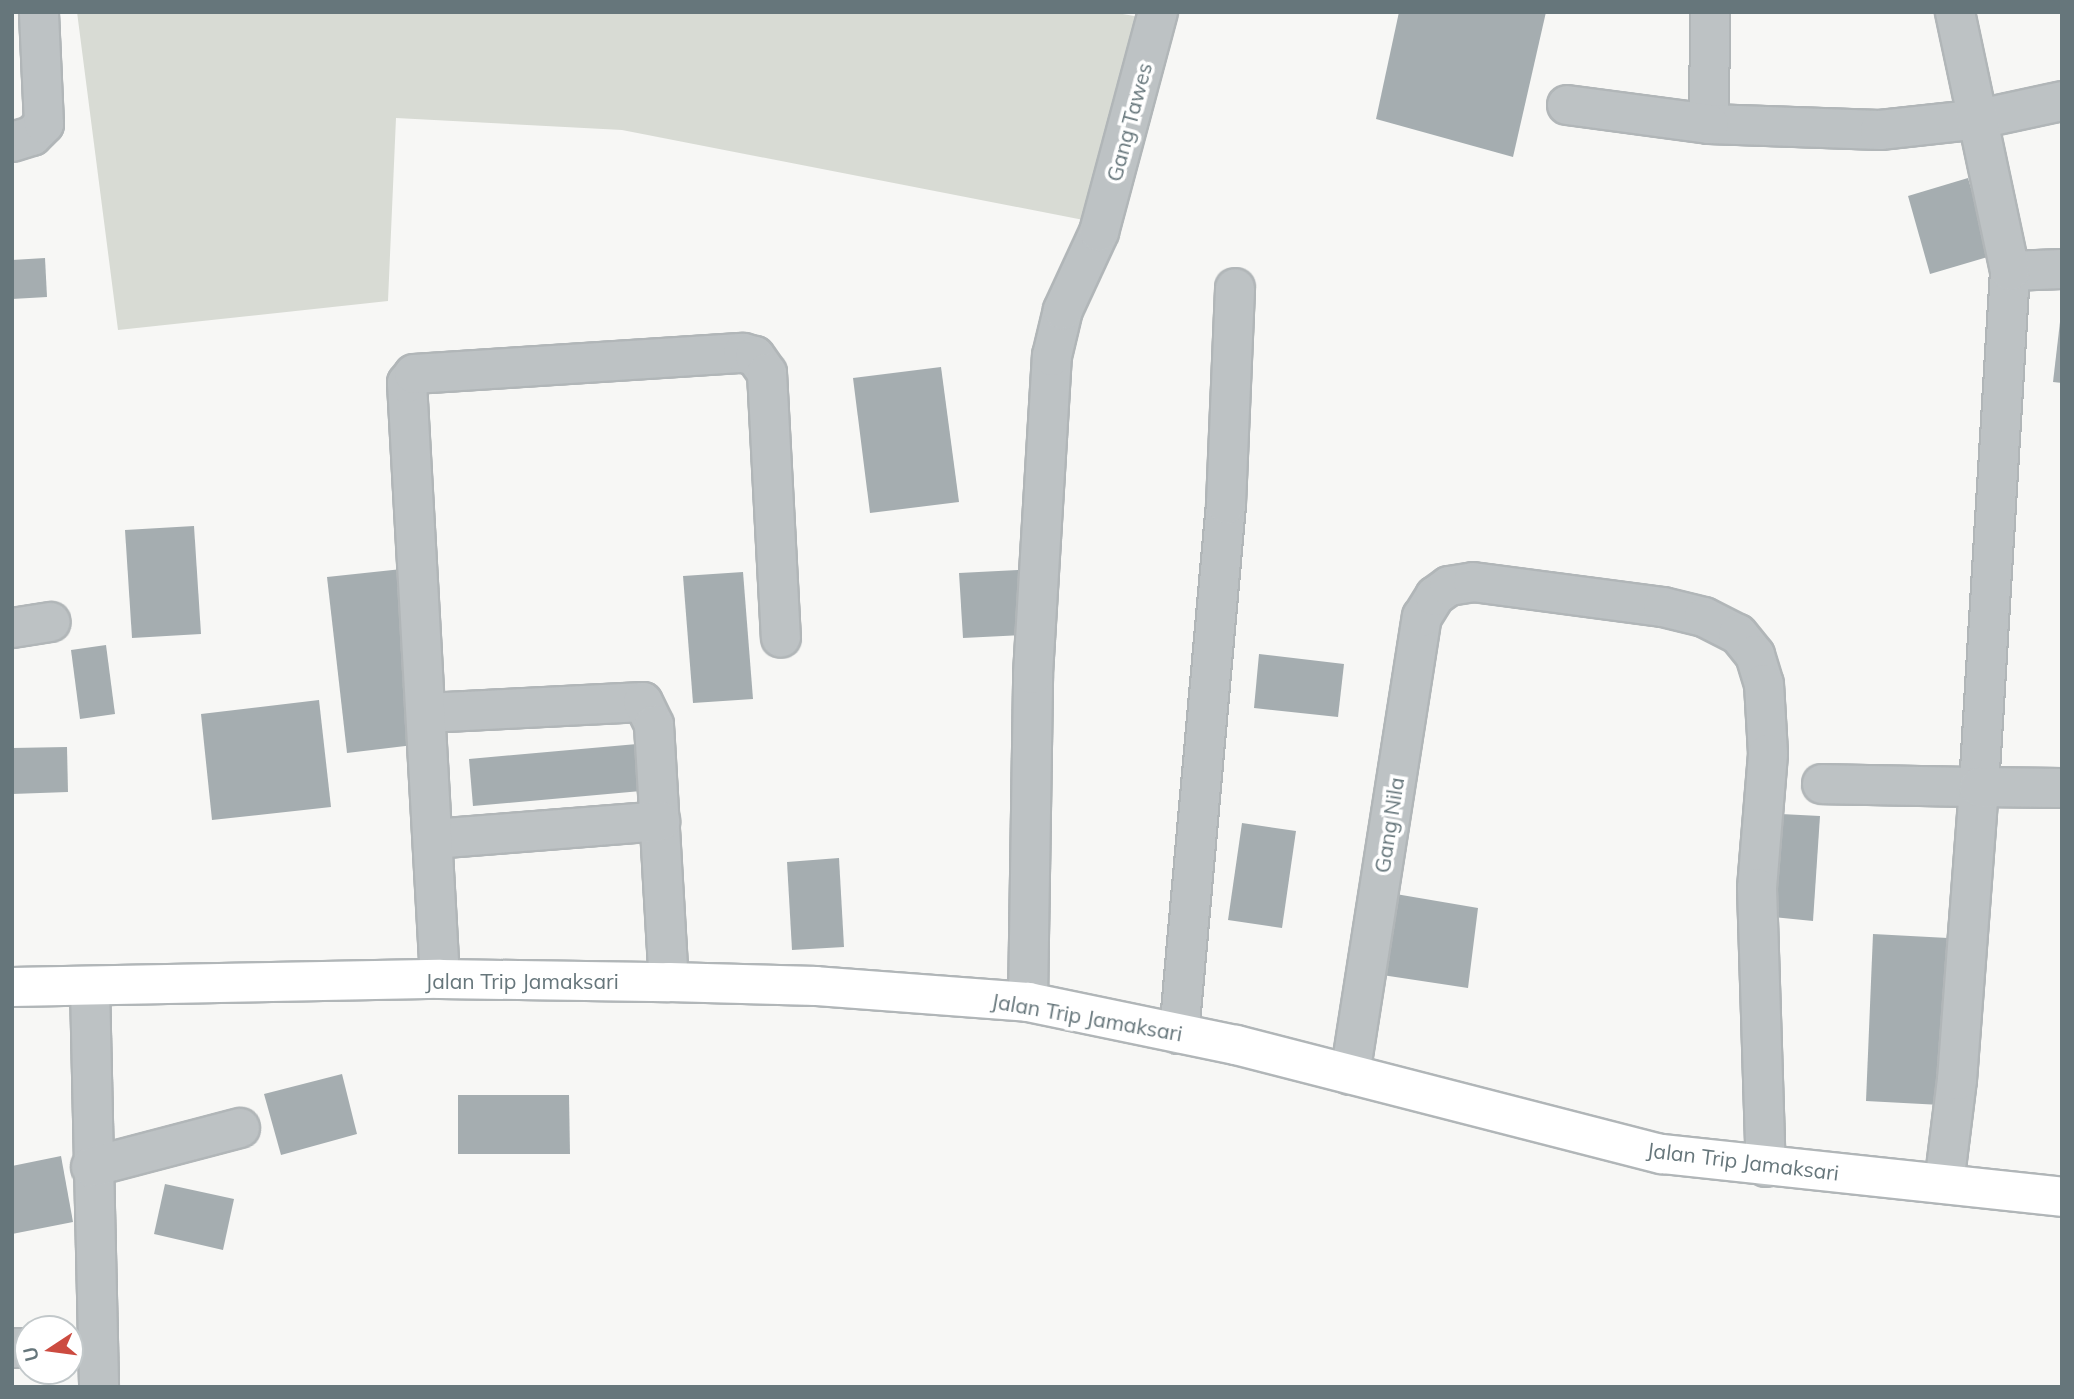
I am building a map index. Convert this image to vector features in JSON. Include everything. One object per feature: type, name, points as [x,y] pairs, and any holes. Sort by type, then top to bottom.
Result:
[{"type":"main road","name":"Jalan Trip Jamaksari","points":[[12,987],[440,979],[669,982],[816,986],[1028,1002],[1350,1074],[1662,1154],[2062,1197]]},
{"type":"street","points":[[12,142],[32,136],[44,124],[39,12]]},
{"type":"street","name":"Gang Tawes","points":[[1028,1002],[1033,674],[1052,356],[1063,310],[1099,232],[1158,12]]},
{"type":"street","points":[[1709,124],[1710,12]]},
{"type":"street","points":[[1944,1184],[1956,1080],[1979,787],[2010,271],[1955,12]]},
{"type":"street","points":[[1567,105],[1709,124],[1880,130],[1979,119],[2062,101]]},
{"type":"street","points":[[2010,271],[2062,269]]},
{"type":"street","points":[[1180,1034],[1226,504],[1236,288]]},
{"type":"street","points":[[440,979],[407,383],[414,374],[743,353],[755,356],[767,373],[781,638]]},
{"type":"street","name":"Gang Nila","points":[[1350,1074],[1422,617],[1435,596],[1449,586],[1473,582],[1663,607],[1704,617],[1738,634],[1755,655],[1764,684],[1768,754],[1756,888],[1766,1167]]},
{"type":"street","points":[[12,628],[51,622]]},
{"type":"street","points":[[426,713],[643,702],[654,725],[669,982]]},
{"type":"street","points":[[1822,784],[2062,788]]},
{"type":"street","points":[[433,839],[660,821]]},
{"type":"street","points":[[84,1324],[91,1167],[90,987]]},
{"type":"street","points":[[91,1167],[240,1128]]},
{"type":"street","points":[[84,1349],[99,1387]]},
{"type":"shaded area","points":[[77,12],[1111,12],[1146,18],[1104,224],[622,130],[396,118],[388,301],[118,330]]},
{"type":"building","points":[[1399,12],[1546,12],[1513,157],[1376,119]]},
{"type":"building","points":[[1968,178],[1991,256],[1930,274],[1908,196]]},
{"type":"building","points":[[45,258],[47,297],[12,299],[12,260]]},
{"type":"building","points":[[2060,322],[2062,323],[2062,383],[2053,382]]},
{"type":"building","points":[[941,367],[959,502],[870,513],[853,378]]},
{"type":"building","points":[[194,526],[201,634],[132,638],[125,530]]},
{"type":"building","points":[[402,569],[422,744],[347,753],[327,577]]},
{"type":"building","points":[[1018,570],[1022,635],[963,638],[959,573]]},
{"type":"building","points":[[743,572],[753,699],[693,703],[683,576]]},
{"type":"building","points":[[106,645],[115,714],[80,719],[71,650]]},
{"type":"building","points":[[1259,654],[1344,664],[1338,717],[1254,708]]},
{"type":"building","points":[[319,700],[331,807],[212,820],[201,714]]},
{"type":"building","points":[[637,744],[641,791],[473,806],[469,759]]},
{"type":"building","points":[[67,747],[68,792],[12,794],[12,748]]},
{"type":"building","points":[[1781,814],[1820,816],[1813,921],[1774,917]]},
{"type":"building","points":[[1242,823],[1296,831],[1282,928],[1228,920]]},
{"type":"building","points":[[839,858],[844,947],[792,950],[787,862]]},
{"type":"building","points":[[1384,892],[1478,908],[1468,988],[1369,973]]},
{"type":"building","points":[[1873,934],[1948,938],[1941,1105],[1866,1101]]},
{"type":"building","points":[[342,1074],[357,1134],[281,1155],[264,1094]]},
{"type":"building","points":[[458,1095],[569,1095],[570,1154],[458,1154]]},
{"type":"building","points":[[61,1156],[73,1222],[12,1234],[12,1166]]},
{"type":"building","points":[[165,1184],[234,1199],[223,1250],[154,1234]]}]
